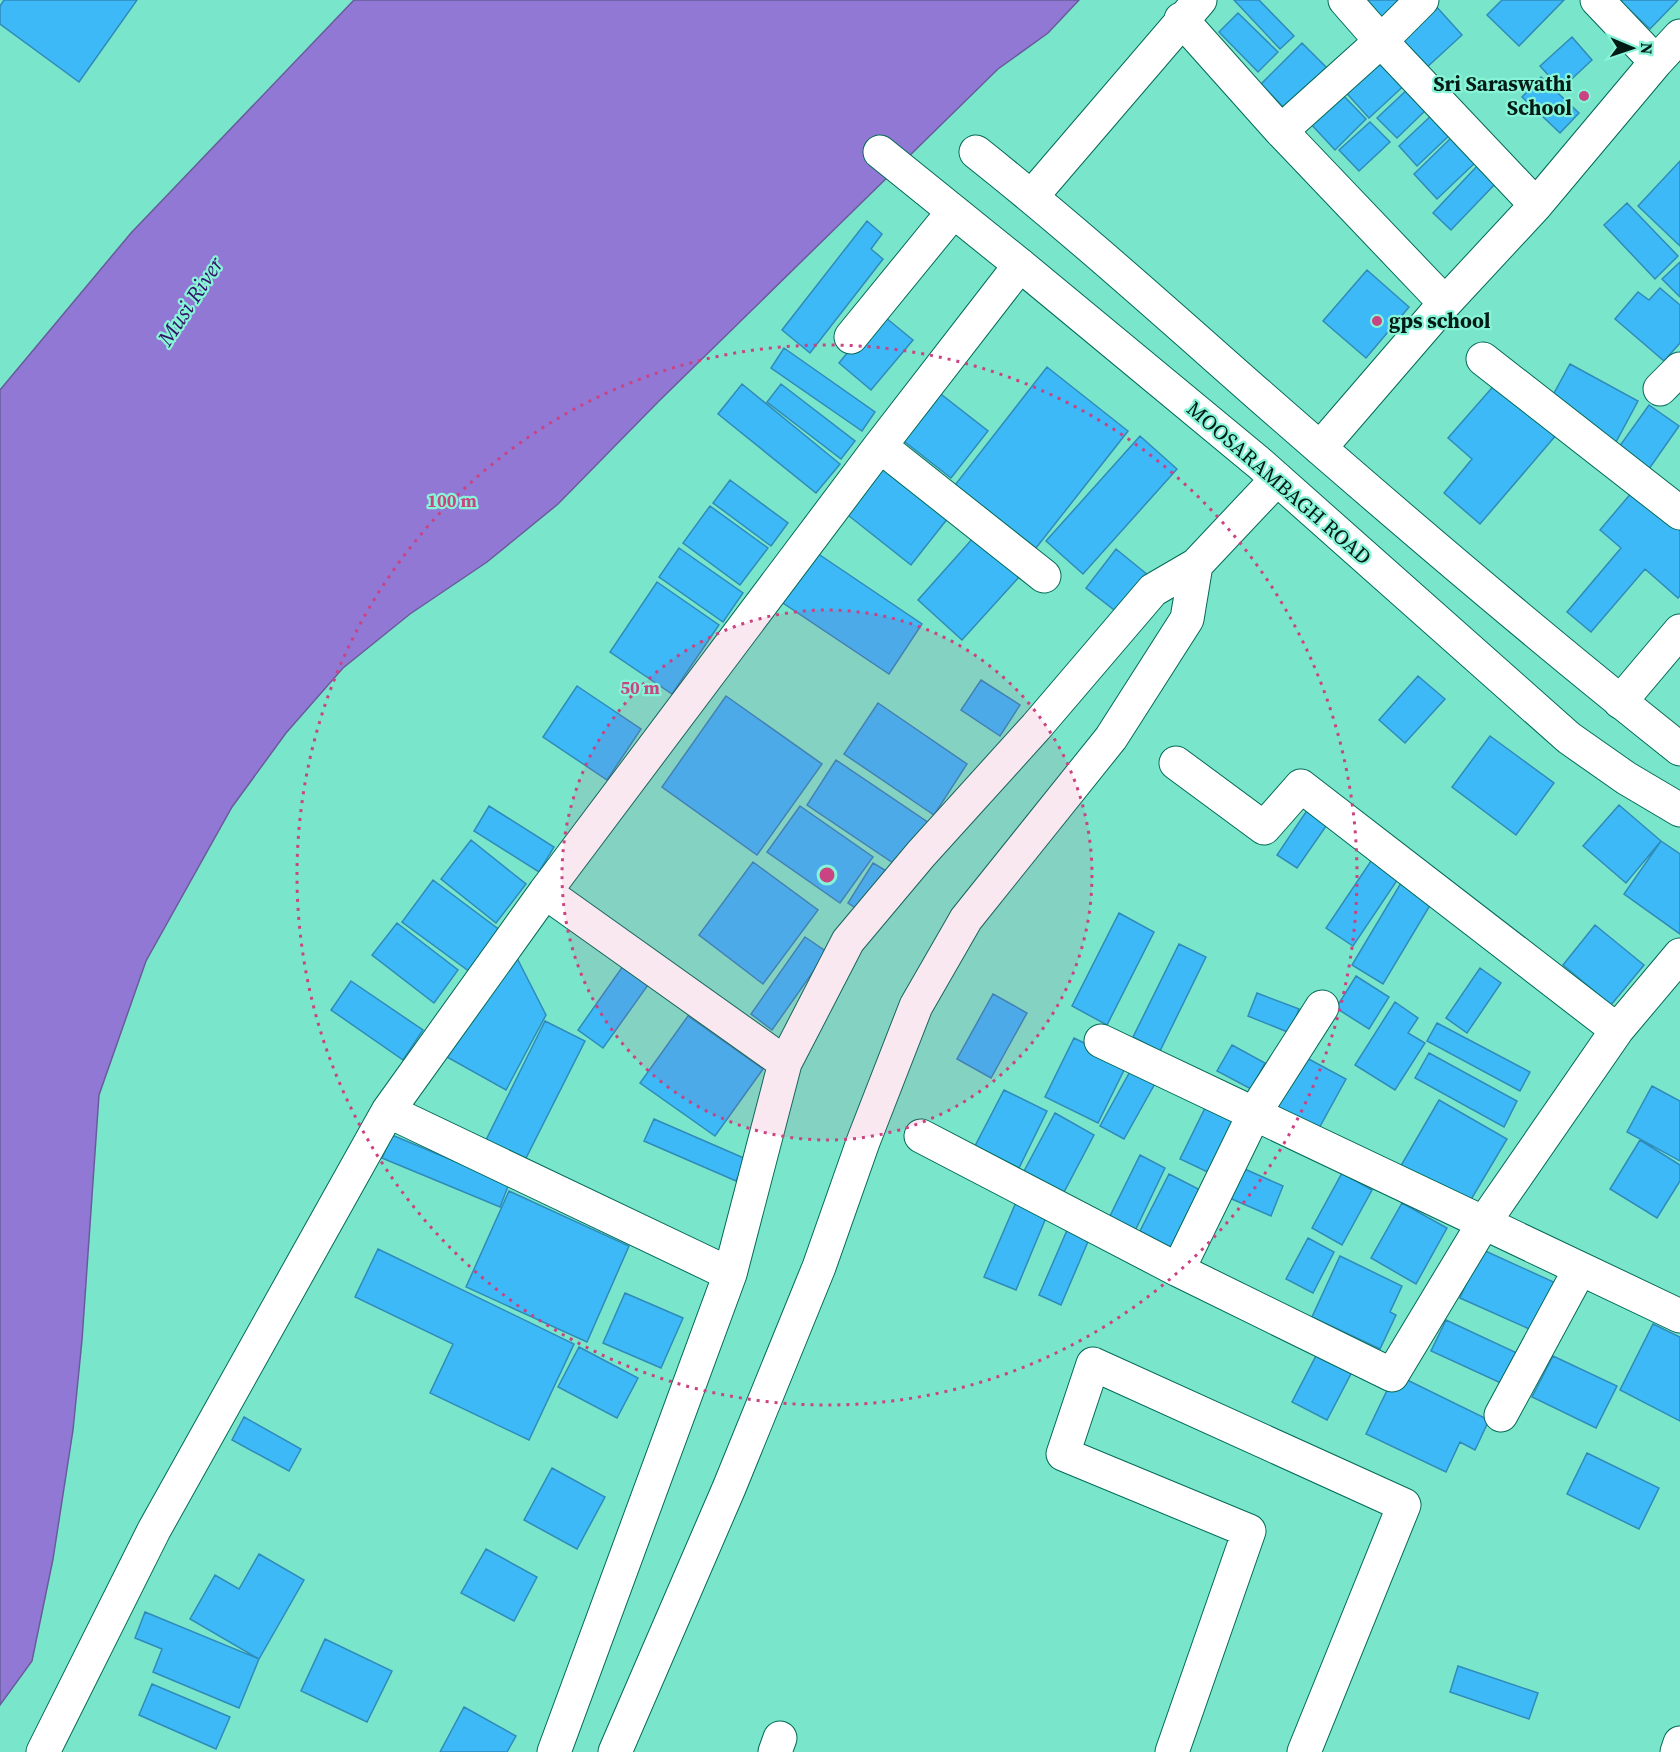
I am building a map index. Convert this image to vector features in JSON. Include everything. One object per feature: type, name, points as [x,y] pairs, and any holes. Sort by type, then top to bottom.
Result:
[{"type":"street","points":[[1345,0],[1536,205]]},
{"type":"street","points":[[1281,131],[1381,41],[1422,0]]},
{"type":"street","points":[[1598,0],[1656,62]]},
{"type":"street","points":[[1032,196],[1191,10],[1281,131],[1445,303]]},
{"type":"street","points":[[1320,448],[1445,303],[1536,205],[1680,36]]},
{"type":"street","name":"MOOSARAMBAGH ROAD","points":[[880,152],[1277,479],[1569,738],[1626,778],[1680,810]]},
{"type":"street","points":[[976,152],[1032,196],[1320,448],[1620,702],[1680,749]]},
{"type":"street","points":[[850,337],[954,212]]},
{"type":"street","points":[[43,1752],[153,1530],[388,1111],[545,892],[880,446],[1020,265]]},
{"type":"street","points":[[1484,359],[1680,513]]},
{"type":"street","points":[[880,446],[1044,576]]},
{"type":"street","points":[[554,1752],[730,1274],[785,1063],[848,941],[921,854],[1036,727],[1153,590],[1196,564],[1277,479]]},
{"type":"street","points":[[615,1752],[729,1488],[819,1267],[863,1142],[916,1006],[966,919],[1118,729],[1187,619],[1196,564]]},
{"type":"street","points":[[1620,702],[1680,631]]},
{"type":"street","points":[[1176,763],[1264,828],[1301,786],[1617,1030]]},
{"type":"street","points":[[545,892],[785,1063]]},
{"type":"street","points":[[921,1136],[1178,1270],[1392,1375],[1483,1224],[1617,1030],[1680,955]]},
{"type":"street","points":[[1178,1270],[1255,1113],[1322,1007]]},
{"type":"street","points":[[1101,1041],[1680,1316]]},
{"type":"street","points":[[388,1111],[730,1274]]},
{"type":"street","points":[[1501,1415],[1580,1269]]},
{"type":"street","points":[[1172,1752],[1249,1531],[1063,1454],[1093,1364],[1404,1505],[1304,1752]]},
{"type":"street","points":[[1677,1752],[1680,1743]]},
{"type":"water","name":"Musi River","points":[[354,0],[1079,0],[1048,33],[998,69],[658,402],[558,504],[487,562],[410,614],[343,668],[286,733],[232,807],[146,961],[99,1095],[82,1340],[73,1430],[53,1559],[32,1661],[0,1705],[0,390],[131,233]]},
{"type":"building","points":[[4,0],[137,0],[79,82],[0,24],[0,6]]},
{"type":"building","points":[[1234,0],[1259,0],[1294,36],[1280,49]]},
{"type":"building","points":[[1359,0],[1410,0],[1381,26]]},
{"type":"building","points":[[1502,0],[1564,0],[1519,46],[1487,15]]},
{"type":"building","points":[[1619,0],[1678,0],[1650,29]]},
{"type":"building","points":[[1434,4],[1462,35],[1425,69],[1397,40]]},
{"type":"building","points":[[1238,13],[1278,52],[1258,72],[1219,32]]},
{"type":"building","points":[[1572,37],[1592,60],[1561,89],[1540,66]]},
{"type":"building","points":[[1302,43],[1328,69],[1286,110],[1261,84]]},
{"type":"building","points":[[1382,50],[1409,81],[1369,118],[1341,87]]},
{"type":"building","points":[[1541,77],[1579,113],[1560,133],[1522,97]]},
{"type":"building","points":[[1411,86],[1430,106],[1397,138],[1377,118]]},
{"type":"building","points":[[1340,92],[1366,119],[1335,150],[1309,122]]},
{"type":"building","points":[[1436,111],[1454,131],[1417,166],[1399,146]]},
{"type":"building","points":[[1370,122],[1390,142],[1359,171],[1339,150]]},
{"type":"building","points":[[1454,135],[1478,160],[1437,199],[1414,174]]},
{"type":"building","points":[[1680,161],[1680,246],[1638,206]]},
{"type":"building","points":[[1478,165],[1497,182],[1451,230],[1433,213]]},
{"type":"building","points":[[1627,203],[1678,256],[1655,279],[1604,225]]},
{"type":"building","points":[[867,221],[882,234],[871,249],[883,259],[810,353],[782,330]]},
{"type":"building","points":[[1680,262],[1680,297],[1662,279]]},
{"type":"building","points":[[1367,270],[1409,307],[1366,358],[1323,321]]},
{"type":"building","points":[[1660,288],[1680,305],[1680,343],[1664,361],[1615,319],[1638,292],[1649,300]]},
{"type":"building","points":[[880,313],[913,340],[871,390],[839,363]]},
{"type":"building","points":[[784,348],[875,412],[862,431],[771,368]]},
{"type":"building","points":[[1570,364],[1638,401],[1616,442],[1548,404]]},
{"type":"building","points":[[1047,367],[1128,431],[1036,548],[955,485]]},
{"type":"building","points":[[1497,382],[1557,434],[1480,524],[1444,493],[1472,459],[1448,438]]},
{"type":"building","points":[[742,384],[840,464],[816,493],[718,414]]},
{"type":"building","points":[[781,384],[855,441],[841,459],[767,402]]},
{"type":"building","points":[[937,391],[988,431],[951,478],[900,438]]},
{"type":"building","points":[[1649,405],[1679,426],[1649,469],[1619,447]]},
{"type":"building","points":[[1140,436],[1177,469],[1083,574],[1046,541]]},
{"type":"building","points":[[881,465],[948,518],[911,565],[844,512]]},
{"type":"building","points":[[730,480],[788,523],[771,546],[713,503]]},
{"type":"building","points":[[1638,485],[1680,521],[1680,596],[1678,598],[1645,569],[1591,632],[1567,612],[1621,548],[1600,530]]},
{"type":"building","points":[[710,506],[768,548],[740,585],[683,543]]},
{"type":"building","points":[[974,537],[1019,577],[962,640],[918,600]]},
{"type":"building","points":[[679,548],[743,593],[723,622],[659,577]]},
{"type":"building","points":[[1116,549],[1148,575],[1118,613],[1086,588]]},
{"type":"building","points":[[814,551],[922,624],[889,674],[780,601]]},
{"type":"building","points":[[657,582],[719,625],[672,694],[610,652]]},
{"type":"building","points":[[1418,676],[1445,699],[1405,743],[1379,720]]},
{"type":"building","points":[[981,680],[1020,705],[1000,736],[961,710]]},
{"type":"building","points":[[577,686],[641,729],[607,780],[543,737]]},
{"type":"building","points":[[726,696],[822,764],[757,855],[662,787]]},
{"type":"building","points":[[878,703],[967,764],[934,815],[844,754]]},
{"type":"building","points":[[1490,736],[1554,783],[1516,835],[1452,787]]},
{"type":"building","points":[[836,760],[929,823],[899,867],[807,805]]},
{"type":"building","points":[[1619,805],[1661,841],[1626,883],[1583,846]]},
{"type":"building","points":[[489,806],[554,847],[539,872],[474,831]]},
{"type":"building","points":[[800,806],[873,857],[840,903],[767,852]]},
{"type":"building","points":[[1310,806],[1331,819],[1297,868],[1277,855]]},
{"type":"building","points":[[471,840],[526,884],[496,923],[441,879]]},
{"type":"building","points":[[1661,841],[1680,854],[1680,934],[1624,894]]},
{"type":"building","points":[[1375,855],[1402,873],[1353,946],[1326,928]]},
{"type":"building","points":[[753,862],[818,910],[763,984],[699,935]]},
{"type":"building","points":[[873,863],[888,872],[863,913],[848,903]]},
{"type":"building","points":[[433,880],[501,931],[470,972],[402,922]]},
{"type":"building","points":[[1401,883],[1432,902],[1383,984],[1352,965]]},
{"type":"building","points":[[1119,913],[1154,932],[1107,1025],[1072,1006]]},
{"type":"building","points":[[397,923],[458,970],[434,1003],[372,955]]},
{"type":"building","points":[[1595,925],[1644,965],[1611,1005],[1563,965]]},
{"type":"building","points":[[805,937],[827,952],[772,1030],[751,1014]]},
{"type":"building","points":[[1179,944],[1206,957],[1160,1051],[1133,1037]]},
{"type":"building","points":[[517,958],[546,1015],[506,1090],[447,1057]]},
{"type":"building","points":[[623,966],[648,985],[603,1048],[578,1030]]},
{"type":"building","points":[[1480,968],[1501,983],[1467,1033],[1446,1018]]},
{"type":"building","points":[[1356,976],[1389,997],[1369,1029],[1336,1008]]},
{"type":"building","points":[[351,981],[423,1030],[403,1060],[331,1010]]},
{"type":"building","points":[[1257,993],[1299,1009],[1290,1033],[1248,1016]]},
{"type":"building","points":[[993,994],[1027,1013],[991,1078],[957,1059]]},
{"type":"building","points":[[1395,1002],[1418,1018],[1408,1033],[1425,1043],[1395,1090],[1355,1065]]},
{"type":"building","points":[[688,1016],[763,1069],[715,1136],[640,1083]]},
{"type":"building","points":[[545,1021],[585,1041],[522,1166],[483,1146]]},
{"type":"building","points":[[1437,1023],[1530,1072],[1520,1091],[1427,1041]]},
{"type":"building","points":[[1074,1038],[1127,1064],[1098,1123],[1045,1097]]},
{"type":"building","points":[[1232,1045],[1265,1063],[1251,1089],[1217,1071]]},
{"type":"building","points":[[1429,1053],[1517,1101],[1504,1127],[1415,1078]]},
{"type":"building","points":[[1305,1057],[1346,1079],[1317,1132],[1277,1109]]},
{"type":"building","points":[[1133,1066],[1157,1080],[1124,1139],[1100,1126]]},
{"type":"building","points":[[1652,1086],[1680,1101],[1680,1161],[1627,1132]]},
{"type":"building","points":[[1004,1090],[1047,1111],[1019,1168],[975,1146]]},
{"type":"building","points":[[1439,1100],[1507,1139],[1466,1208],[1399,1169]]},
{"type":"building","points":[[1206,1106],[1240,1122],[1214,1175],[1180,1159]]},
{"type":"building","points":[[1055,1113],[1094,1135],[1063,1194],[1023,1173]]},
{"type":"building","points":[[654,1119],[746,1159],[736,1181],[644,1141]]},
{"type":"building","points":[[392,1135],[509,1184],[500,1207],[382,1158]]},
{"type":"building","points":[[1640,1140],[1680,1165],[1680,1181],[1657,1218],[1610,1189]]},
{"type":"building","points":[[1140,1155],[1165,1168],[1134,1233],[1108,1220]]},
{"type":"building","points":[[1238,1166],[1283,1186],[1271,1216],[1225,1196]]},
{"type":"building","points":[[1342,1173],[1372,1190],[1342,1245],[1312,1228]]},
{"type":"building","points":[[1169,1174],[1210,1195],[1180,1252],[1140,1231]]},
{"type":"building","points":[[509,1191],[629,1246],[587,1342],[466,1287]]},
{"type":"building","points":[[1017,1200],[1048,1213],[1016,1290],[984,1277]]},
{"type":"building","points":[[1402,1203],[1447,1228],[1416,1284],[1371,1258]]},
{"type":"building","points":[[1068,1228],[1090,1237],[1061,1305],[1039,1295]]},
{"type":"building","points":[[1308,1238],[1334,1252],[1313,1293],[1286,1279]]},
{"type":"building","points":[[378,1249],[574,1344],[529,1440],[430,1393],[453,1344],[355,1297]]},
{"type":"building","points":[[1481,1249],[1558,1284],[1536,1332],[1460,1298]]},
{"type":"building","points":[[1340,1256],[1402,1286],[1390,1312],[1396,1315],[1380,1349],[1312,1317]]},
{"type":"building","points":[[625,1293],[683,1318],[661,1368],[603,1343]]},
{"type":"building","points":[[1446,1320],[1517,1353],[1503,1384],[1431,1351]]},
{"type":"building","points":[[1653,1324],[1680,1337],[1680,1421],[1620,1390]]},
{"type":"building","points":[[579,1347],[638,1378],[617,1418],[558,1387]]},
{"type":"building","points":[[1319,1350],[1354,1368],[1327,1420],[1292,1402]]},
{"type":"building","points":[[1553,1356],[1617,1386],[1596,1428],[1532,1397]]},
{"type":"building","points":[[1395,1374],[1489,1420],[1475,1450],[1460,1442],[1446,1472],[1366,1434]]},
{"type":"building","points":[[244,1417],[301,1449],[289,1471],[232,1440]]},
{"type":"building","points":[[1587,1453],[1659,1488],[1639,1529],[1567,1494]]},
{"type":"building","points":[[552,1468],[605,1497],[577,1549],[524,1520]]},
{"type":"building","points":[[486,1549],[537,1577],[514,1621],[461,1593]]},
{"type":"building","points":[[259,1554],[304,1580],[259,1659],[190,1619],[215,1575],[239,1589]]},
{"type":"building","points":[[145,1612],[259,1659],[239,1708],[153,1672],[162,1649],[135,1638]]},
{"type":"building","points":[[325,1639],[392,1671],[367,1722],[301,1691]]},
{"type":"building","points":[[1458,1666],[1538,1693],[1529,1719],[1450,1692]]},
{"type":"building","points":[[152,1684],[230,1717],[216,1749],[139,1715]]},
{"type":"building","points":[[464,1707],[516,1736],[507,1752],[440,1752]]},
{"type":"place","name":"Sri Saraswathi School","points":[[1584,96]]},
{"type":"place","name":"gps school","points":[[1377,321]]}]
